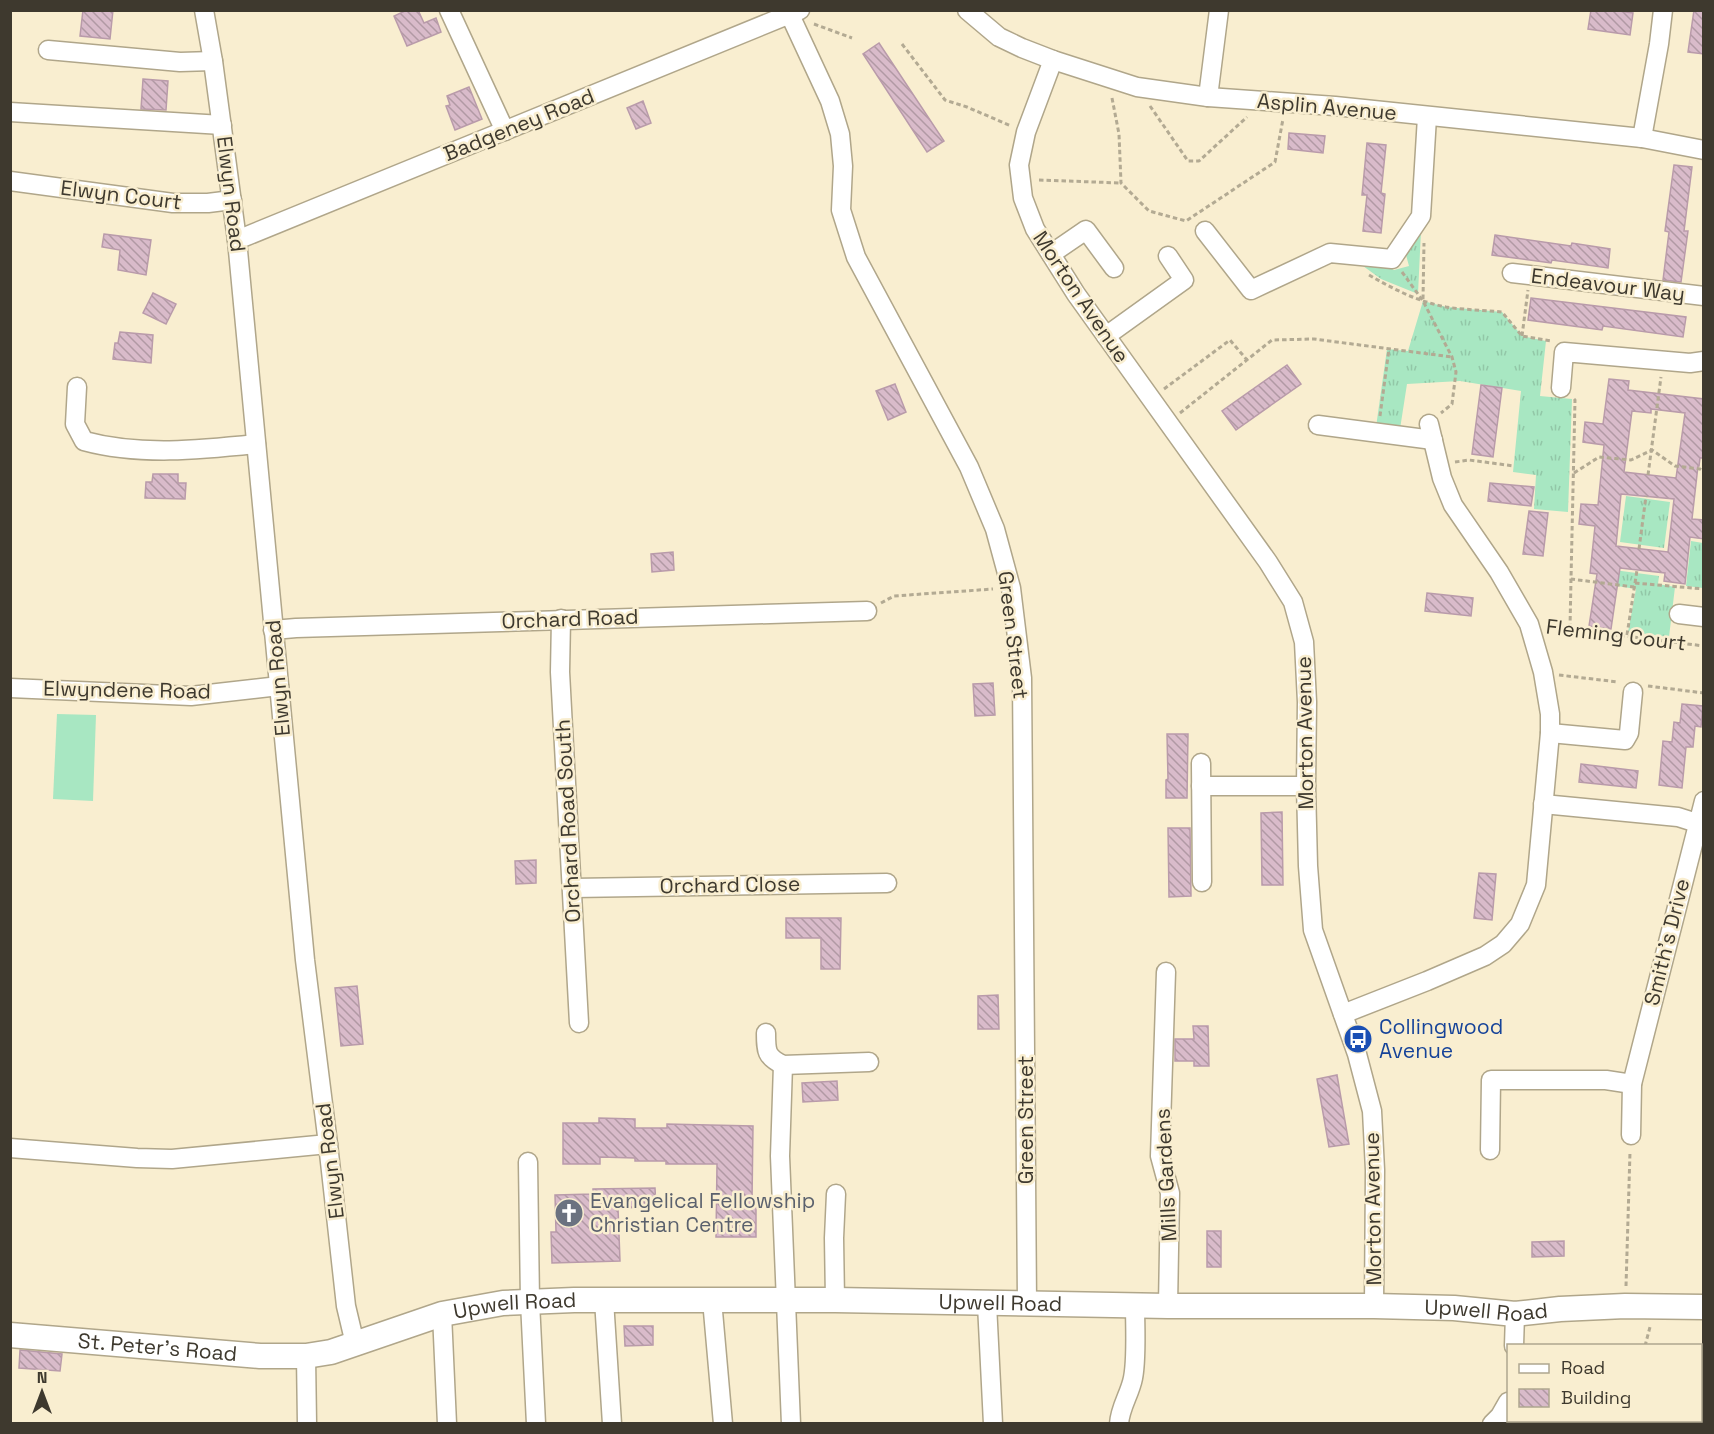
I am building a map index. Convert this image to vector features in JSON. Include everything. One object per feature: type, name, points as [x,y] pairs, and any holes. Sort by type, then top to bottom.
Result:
[{"type":"main road","name":"Upwell Road","points":[[306,1356],[331,1352],[442,1314],[503,1303],[530,1302],[835,1300],[987,1304],[1374,1306],[1454,1308],[1515,1314],[1625,1306],[1704,1306]]},
{"type":"main road","name":"St. Peter's Road","points":[[10,1335],[260,1356],[306,1356]]},
{"type":"street","name":"Elwyn Road","points":[[204,10],[237,240],[305,960],[346,1306],[355,1344]]},
{"type":"street","points":[[449,10],[505,131]]},
{"type":"street","name":"Asplin Avenue","points":[[967,10],[999,37],[1022,48],[1137,87],[1208,97],[1335,106],[1642,138],[1704,150]]},
{"type":"street","points":[[1208,97],[1219,10]]},
{"type":"street","points":[[1642,138],[1663,10]]},
{"type":"street","name":"Badgeney Road","points":[[237,240],[795,13]]},
{"type":"street","name":"Green Street","points":[[795,13],[830,101],[840,134],[843,166],[841,210],[856,257],[969,467],[995,529],[1011,588],[1022,678],[1027,1303]]},
{"type":"street","points":[[48,50],[180,62],[213,61]]},
{"type":"street","name":"Morton Avenue","points":[[1053,60],[1026,132],[1019,165],[1023,198],[1035,229],[1076,294],[1268,562],[1293,602],[1304,642],[1307,702],[1308,866],[1313,930],[1357,1054],[1372,1111],[1376,1170],[1374,1306]]},
{"type":"street","points":[[10,112],[222,125]]},
{"type":"street","points":[[1205,231],[1251,290],[1330,253],[1392,259],[1420,216],[1427,117]]},
{"type":"street","name":"Elwyn Court","points":[[10,181],[173,203],[232,200]]},
{"type":"street","points":[[1051,254],[1086,230],[1114,268]]},
{"type":"street","points":[[1106,336],[1184,280],[1168,256]]},
{"type":"street","name":"Endeavour Way","points":[[1521,274],[1704,296]]},
{"type":"street","points":[[1561,388],[1564,352],[1690,363],[1704,361]]},
{"type":"street","points":[[77,387],[75,424],[84,441],[106,447],[155,450],[208,449],[256,444]]},
{"type":"street","points":[[1318,425],[1378,433],[1431,432],[1442,478],[1453,505],[1499,572],[1529,624],[1543,672],[1550,714],[1536,885],[1520,924],[1503,944],[1485,956],[1343,1014]]},
{"type":"street","name":"Orchard Road","points":[[273,630],[867,611]]},
{"type":"street","points":[[1679,614],[1704,617]]},
{"type":"street","name":"Orchard Road South","points":[[561,619],[560,672],[579,1023]]},
{"type":"street","name":"Elwyndene Road","points":[[10,688],[191,696],[279,686]]},
{"type":"street","points":[[1550,733],[1625,740],[1629,733],[1633,692]]},
{"type":"street","points":[[1201,763],[1202,882]]},
{"type":"street","points":[[1201,786],[1306,786]]},
{"type":"street","name":"Smith's Drive","points":[[1631,1135],[1632,1084],[1704,801]]},
{"type":"street","points":[[1543,804],[1678,817],[1697,823]]},
{"type":"street","name":"Orchard Close","points":[[573,888],[887,883]]},
{"type":"street","name":"Mills Gardens","points":[[1166,972],[1160,1156],[1170,1193],[1168,1306]]},
{"type":"street","points":[[766,1033],[766,1049],[772,1059],[783,1065],[869,1062]]},
{"type":"street","points":[[783,1065],[780,1156],[791,1424]]},
{"type":"street","points":[[1490,1150],[1491,1080],[1606,1080],[1632,1084]]},
{"type":"street","points":[[10,1148],[172,1159],[328,1144]]},
{"type":"street","points":[[528,1162],[530,1302],[536,1424]]},
{"type":"street","points":[[835,1300],[836,1194]]},
{"type":"street","points":[[603,1300],[612,1424]]},
{"type":"street","points":[[712,1300],[723,1424]]},
{"type":"street","points":[[987,1304],[993,1424]]},
{"type":"street","points":[[1119,1424],[1120,1412],[1128,1396],[1134,1375],[1135,1305]]},
{"type":"street","points":[[442,1314],[447,1424]]},
{"type":"street","points":[[1514,1344],[1515,1314]]},
{"type":"street","points":[[306,1356],[307,1424]]},
{"type":"street","points":[[1492,1424],[1507,1405]]},
{"type":"path","points":[[795,13],[852,38]]},
{"type":"path","points":[[902,44],[945,100],[1026,132]]},
{"type":"path","points":[[1108,78],[1119,134],[1121,183],[1149,211],[1186,221],[1275,162],[1286,103]]},
{"type":"path","points":[[1137,87],[1188,161],[1199,161],[1263,101]]},
{"type":"path","points":[[1021,179],[1121,183]]},
{"type":"path","points":[[1420,216],[1424,228],[1423,301]]},
{"type":"path","points":[[1392,259],[1423,301],[1452,357],[1456,372],[1452,404],[1431,432]]},
{"type":"path","points":[[1364,271],[1387,285],[1423,301],[1446,307],[1502,312],[1522,336],[1551,341],[1564,352]]},
{"type":"path","points":[[1521,274],[1522,336]]},
{"type":"path","points":[[1168,424],[1272,340],[1314,339],[1452,357]]},
{"type":"path","points":[[1150,399],[1230,340],[1247,360]]},
{"type":"path","points":[[1378,433],[1389,349]]},
{"type":"path","points":[[1648,475],[1663,361]]},
{"type":"path","points":[[1561,388],[1575,400],[1570,629]]},
{"type":"path","points":[[1652,450],[1675,466],[1700,469],[1704,472]]},
{"type":"path","points":[[1574,473],[1599,457],[1631,460],[1652,450]]},
{"type":"path","points":[[1439,466],[1460,460],[1514,466]]},
{"type":"path","points":[[1639,549],[1646,496]]},
{"type":"path","points":[[1627,635],[1637,570]]},
{"type":"path","points":[[1571,579],[1704,589]]},
{"type":"path","points":[[867,611],[894,596],[1011,588]]},
{"type":"path","name":"Fleming Court","points":[[1529,624],[1704,646]]},
{"type":"path","points":[[1625,1306],[1631,1135]]},
{"type":"green space","points":[[1421,231],[1418,294],[1381,279],[1363,266],[1387,266],[1394,270],[1409,266],[1406,255]]},
{"type":"green space","points":[[1423,301],[1446,307],[1502,312],[1522,336],[1546,341],[1540,396],[1572,399],[1568,512],[1534,509],[1536,475],[1513,472],[1521,391],[1460,381],[1407,384],[1400,429],[1376,427],[1387,349],[1408,351]]},
{"type":"green space","points":[[1626,496],[1670,502],[1664,548],[1620,542]]},
{"type":"green space","points":[[1691,541],[1703,543],[1703,588],[1686,586]]},
{"type":"green space","points":[[1614,570],[1659,576],[1658,584],[1675,587],[1669,637],[1628,632],[1636,589],[1611,585]]},
{"type":"green space","points":[[57,714],[96,715],[93,801],[53,799]]},
{"type":"building","points":[[83,10],[113,10],[110,39],[80,36]]},
{"type":"building","points":[[407,10],[418,10],[424,23],[436,18],[441,32],[407,46],[394,16]]},
{"type":"building","points":[[1591,10],[1633,13],[1630,35],[1588,29]]},
{"type":"building","points":[[1694,10],[1704,10],[1704,54],[1688,52]]},
{"type":"building","points":[[879,43],[944,141],[927,152],[863,54]]},
{"type":"building","points":[[143,79],[168,81],[166,110],[141,109]]},
{"type":"building","points":[[469,87],[482,119],[455,130],[446,106],[450,105],[447,96]]},
{"type":"building","points":[[643,101],[651,123],[636,129],[627,108]]},
{"type":"building","points":[[1289,133],[1325,136],[1323,153],[1288,149]]},
{"type":"building","points":[[1367,143],[1386,145],[1381,193],[1385,194],[1381,233],[1363,231],[1367,195],[1362,195]]},
{"type":"building","points":[[1674,165],[1692,167],[1684,231],[1688,231],[1681,282],[1663,280],[1669,232],[1665,231]]},
{"type":"building","points":[[104,234],[151,240],[146,275],[118,270],[120,250],[102,247]]},
{"type":"building","points":[[1495,235],[1610,249],[1608,268],[1492,255]]},
{"type":"building","points":[[153,293],[176,304],[166,324],[143,313]]},
{"type":"building","points":[[1531,298],[1686,317],[1683,337],[1603,326],[1602,330],[1528,320]]},
{"type":"building","points":[[120,332],[153,335],[151,363],[113,359],[115,343],[118,343]]},
{"type":"building","points":[[1287,365],[1301,384],[1236,430],[1222,411]]},
{"type":"building","points":[[1609,379],[1629,381],[1628,390],[1704,399],[1704,458],[1700,458],[1698,466],[1692,519],[1704,520],[1704,539],[1690,537],[1685,584],[1664,581],[1665,573],[1620,568],[1611,629],[1589,626],[1597,574],[1590,573],[1595,526],[1579,524],[1581,504],[1598,505],[1604,445],[1583,442],[1585,422],[1603,424]],"holes":[[[1651,409],[1685,413],[1676,478],[1624,472],[1632,411],[1651,413]],[[1621,494],[1674,499],[1668,552],[1616,546]]]},
{"type":"building","points":[[895,384],[906,412],[888,420],[876,391]]},
{"type":"building","points":[[1481,385],[1502,388],[1493,457],[1472,454]]},
{"type":"building","points":[[153,474],[178,474],[178,483],[186,483],[185,499],[145,498],[146,482],[152,482]]},
{"type":"building","points":[[1490,483],[1534,487],[1531,506],[1488,501]]},
{"type":"building","points":[[1529,511],[1548,513],[1543,556],[1523,554]]},
{"type":"building","points":[[673,552],[674,570],[652,572],[651,554]]},
{"type":"building","points":[[1427,593],[1473,598],[1471,616],[1425,611]]},
{"type":"building","points":[[993,683],[995,715],[975,716],[973,684]]},
{"type":"building","points":[[1682,704],[1703,706],[1701,727],[1695,726],[1693,747],[1686,747],[1682,788],[1659,785],[1663,741],[1672,742],[1674,722],[1680,723]]},
{"type":"building","points":[[1167,734],[1188,734],[1187,798],[1166,798]]},
{"type":"building","points":[[1581,764],[1638,771],[1636,788],[1579,782]]},
{"type":"building","points":[[1282,812],[1283,885],[1262,885],[1261,813]]},
{"type":"building","points":[[1168,828],[1190,828],[1191,896],[1169,897]]},
{"type":"building","points":[[536,860],[536,883],[516,884],[515,861]]},
{"type":"building","points":[[1479,873],[1496,874],[1492,920],[1474,918]]},
{"type":"building","points":[[786,918],[841,918],[840,969],[821,969],[821,938],[786,938]]},
{"type":"building","points":[[357,986],[363,1044],[341,1046],[335,988]]},
{"type":"building","points":[[998,995],[999,1029],[978,1029],[978,996]]},
{"type":"building","points":[[1193,1026],[1208,1026],[1209,1066],[1194,1066],[1194,1061],[1175,1061],[1175,1039],[1194,1039]]},
{"type":"building","points":[[1337,1075],[1349,1144],[1329,1147],[1317,1079]]},
{"type":"building","points":[[837,1081],[838,1100],[803,1102],[802,1083]]},
{"type":"building","points":[[599,1118],[635,1119],[635,1128],[667,1128],[667,1124],[753,1126],[752,1201],[756,1201],[756,1237],[716,1237],[717,1164],[666,1164],[666,1161],[635,1161],[635,1158],[600,1157],[600,1164],[563,1164],[563,1123],[599,1123]]},
{"type":"building","points":[[655,1188],[656,1207],[618,1208],[620,1261],[552,1263],[551,1232],[556,1232],[555,1195],[593,1194],[593,1189]]},
{"type":"building","points":[[1207,1231],[1221,1231],[1221,1267],[1207,1267]]},
{"type":"building","points":[[1564,1241],[1564,1256],[1532,1257],[1532,1242]]},
{"type":"building","points":[[624,1326],[653,1326],[653,1345],[625,1346]]},
{"type":"building","points":[[20,1350],[62,1354],[60,1371],[19,1368]]},
{"type":"place","name":"Collingwood Avenue","points":[[1358,1039]]},
{"type":"place","name":"Evangelical Fellowship Christian Centre","points":[[569,1213]]}]
